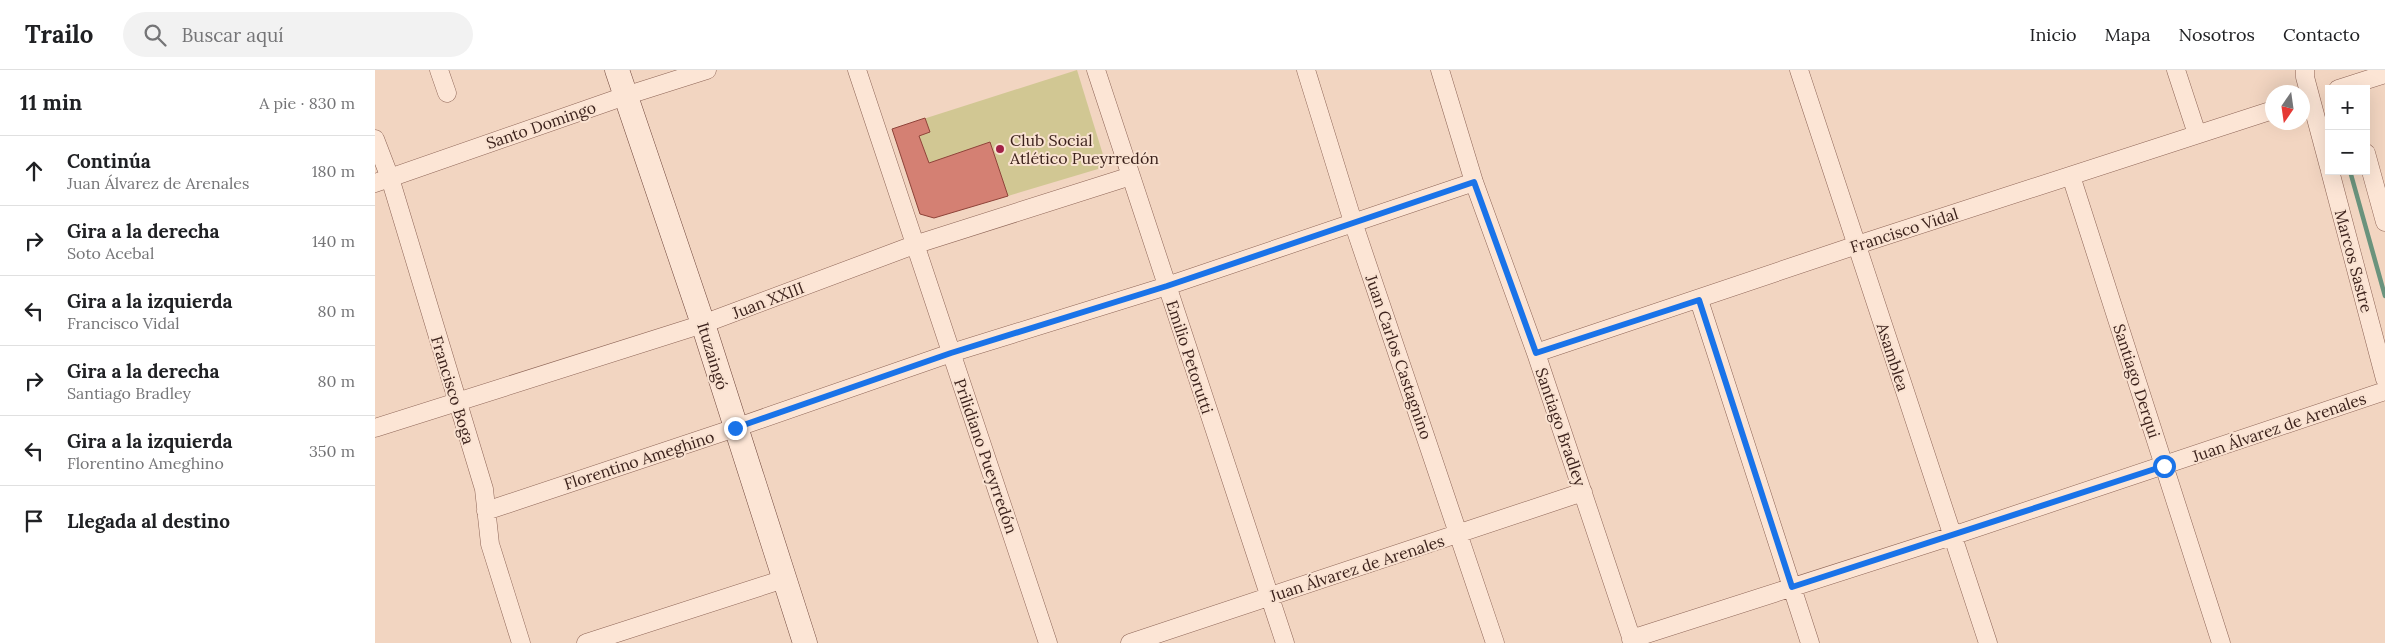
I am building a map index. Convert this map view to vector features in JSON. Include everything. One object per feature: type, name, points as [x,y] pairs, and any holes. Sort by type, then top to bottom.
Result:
[{"type":"street","points":[[439,70],[447,93]]},
{"type":"street","name":"Ituzaingó","points":[[617,70],[703,324],[805,643]]},
{"type":"street","name":"Santo Domingo","points":[[382,180],[625,96],[707,70]]},
{"type":"street","name":"Prilidiano Pueyrredón","points":[[857,70],[1048,643]]},
{"type":"street","name":"Emilio Petorutti","points":[[1096,70],[1285,643]]},
{"type":"street","name":"Juan Carlos Castagnino","points":[[1306,70],[1353,222],[1495,643]]},
{"type":"street","name":"Santiago Bradley","points":[[1440,70],[1474,182],[1536,353],[1632,641]]},
{"type":"street","name":"Asamblea","points":[[1799,70],[1988,643]]},
{"type":"street","points":[[2176,70],[2197,134]]},
{"type":"street","points":[[2305,70],[2306,85]]},
{"type":"street","points":[[2345,83],[2385,74]]},
{"type":"street","points":[[2310,98],[2325,93]]},
{"type":"street","points":[[2310,111],[2325,155]]},
{"type":"street","name":"Francisco Vidal","points":[[1536,353],[1699,300],[1857,245],[2265,113]]},
{"type":"street","name":"Francisco Boga","points":[[375,139],[382,180],[484,489],[490,544],[521,643]]},
{"type":"street","points":[[2370,168],[2385,222]]},
{"type":"street","name":"Marcos Sastre","points":[[2331,175],[2385,379]]},
{"type":"street","name":"Juan XXIII","points":[[375,428],[703,324],[914,245],[1131,176]]},
{"type":"street","name":"Santiago Derqui","points":[[2071,176],[2221,643]]},
{"type":"street","name":"Florentino Ameghino","points":[[486,511],[735,428],[951,353],[1167,286],[1474,182]]},
{"type":"street","points":[[1699,300],[1810,643]]},
{"type":"street","name":"Juan Álvarez de Arenales","points":[[1632,641],[2164,466],[2385,390]]},
{"type":"street","name":"Juan Álvarez de Arenales","points":[[1130,643],[1459,535],[1583,492]]},
{"type":"street","points":[[586,643],[784,579]]},
{"type":"shaded area","name":"Club Social Atlético Pueyrredón","points":[[1077,70],[1104,158],[1098,169],[934,218],[920,214],[892,129]]},
{"type":"building","points":[[925,118],[930,132],[919,136],[929,163],[990,142],[1008,196],[934,218],[920,214],[892,129]]},
{"type":"waterway","points":[[2351,175],[2385,296]]},
{"type":"place","name":"Club Social Atlético Pueyrredón","points":[[1000,149]]},
{"type":"route","points":[[735,428],[951,353],[1167,286],[1474,182],[1536,353],[1699,300],[1792,587],[2164,466]]}]
